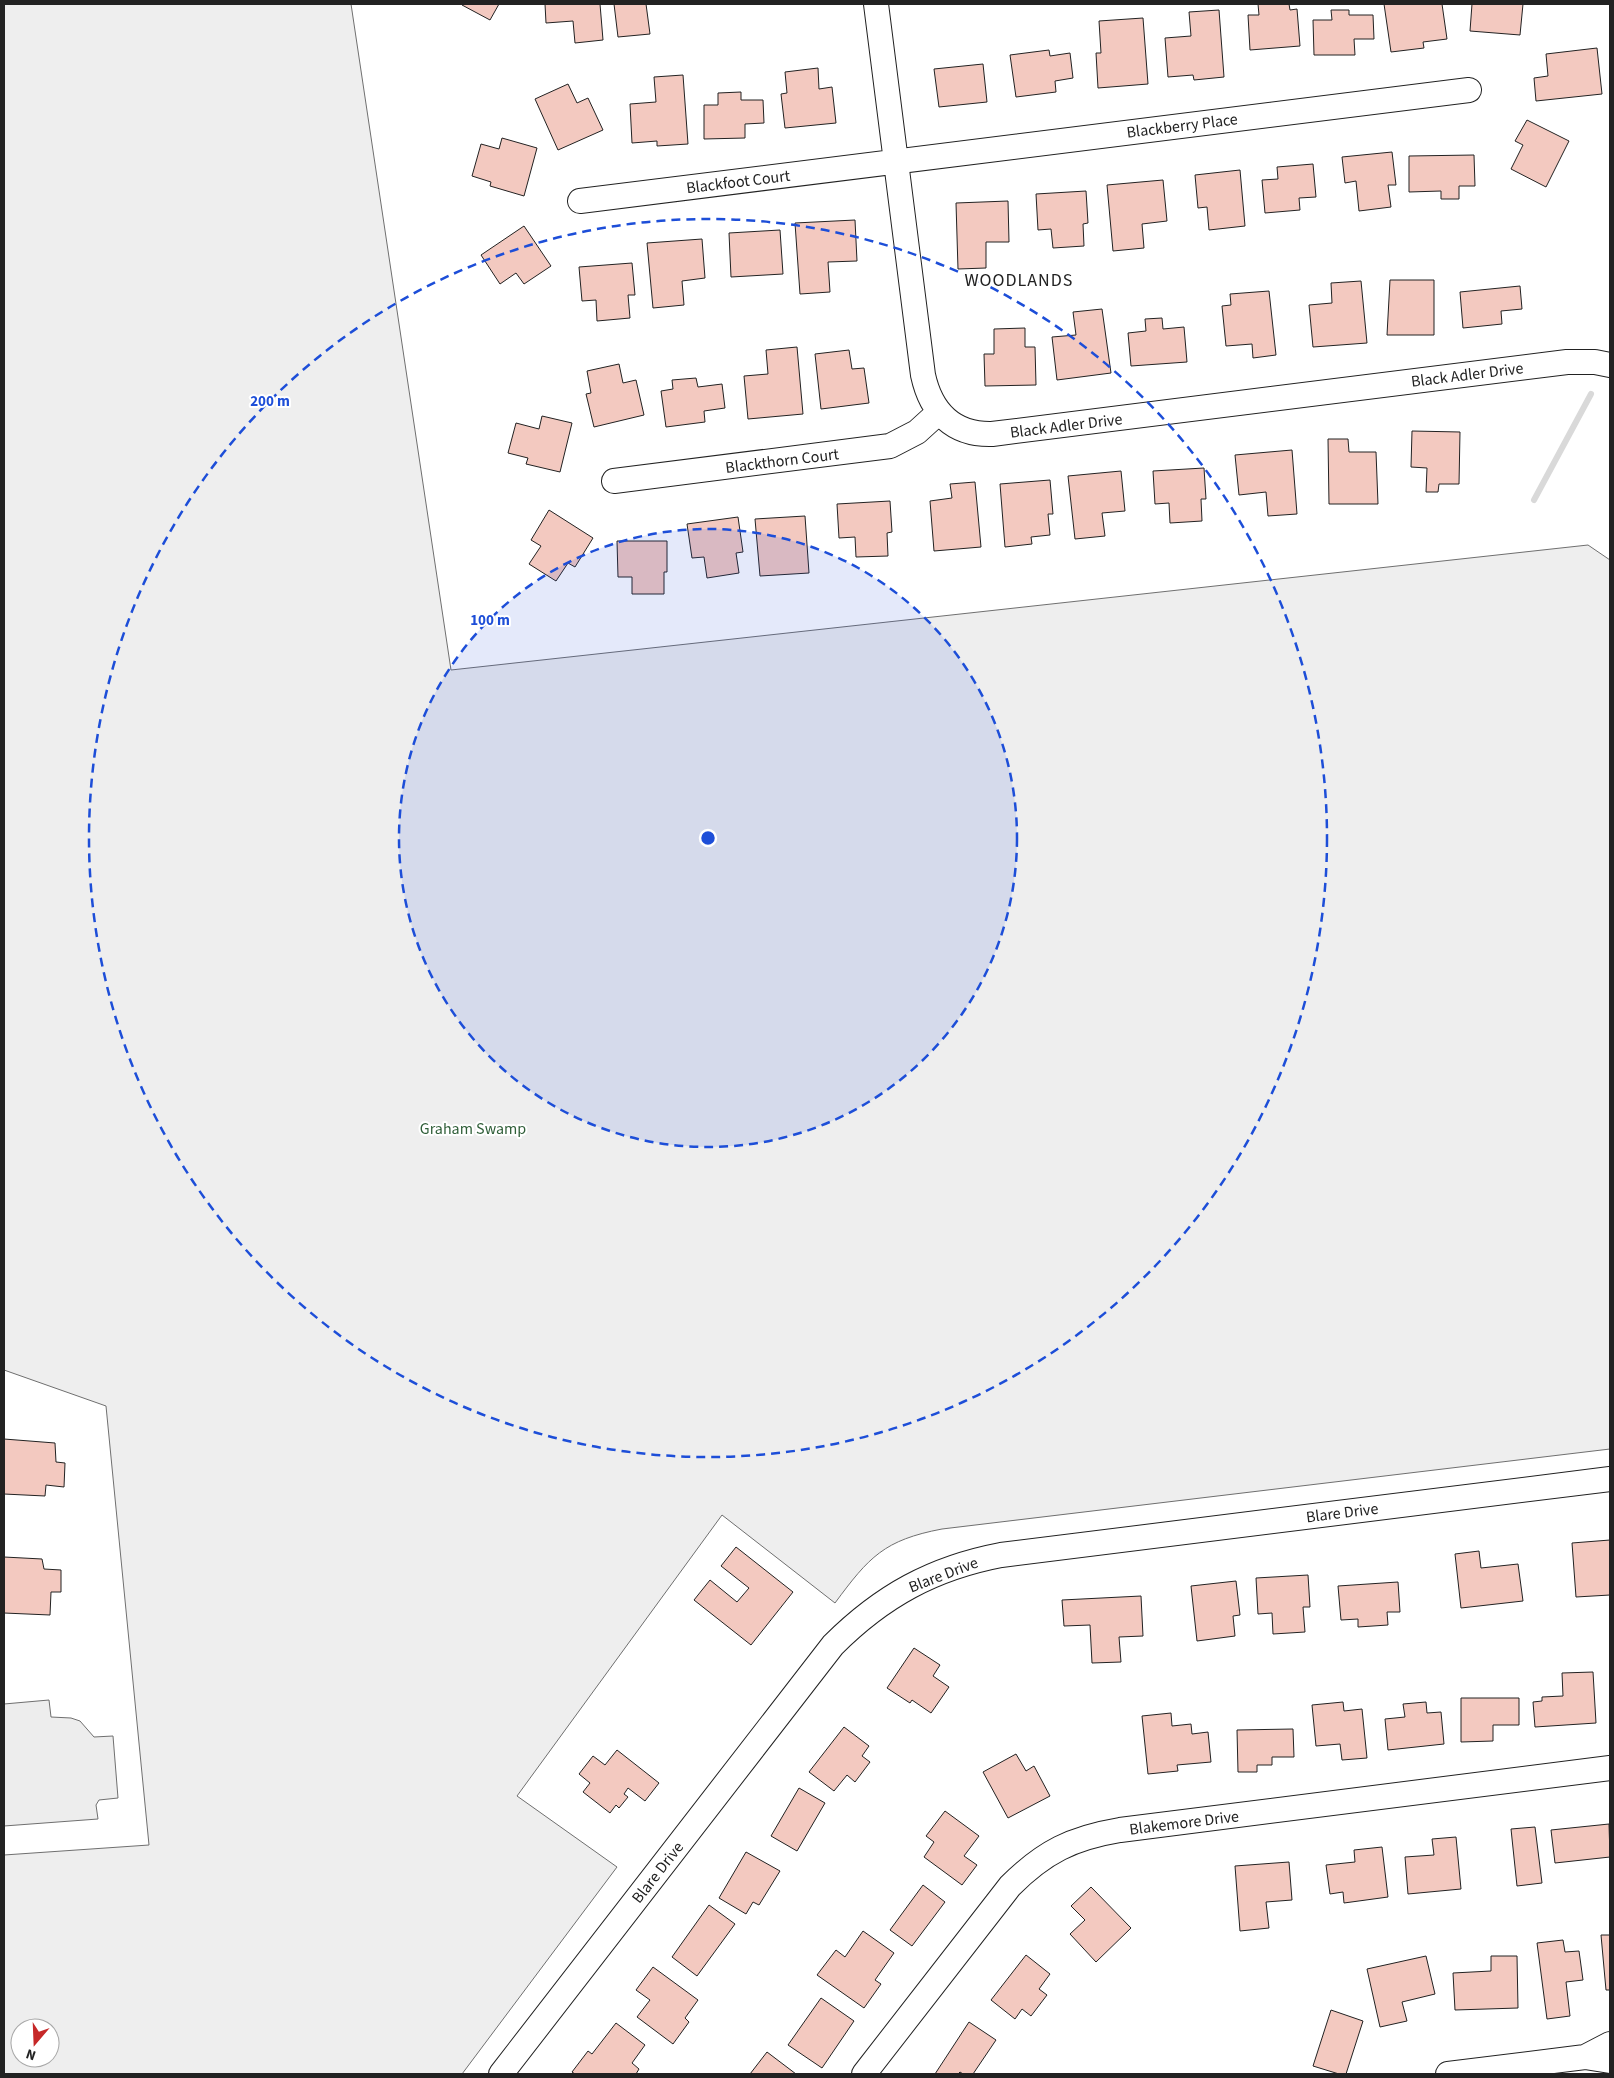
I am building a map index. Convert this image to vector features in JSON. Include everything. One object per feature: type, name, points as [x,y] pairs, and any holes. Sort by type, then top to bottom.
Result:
[{"type":"street","name":"Black Adler Drive","points":[[876,4],[923,375],[928,395],[939,412],[956,427],[964,431],[992,434],[1566,362],[1595,362],[1610,366]]},
{"type":"street","name":"Blackberry Place","points":[[896,161],[1469,90]]},
{"type":"street","name":"Blackfoot Court","points":[[580,201],[896,161]]},
{"type":"street","name":"Blackthorn Court","points":[[614,481],[890,446],[917,432],[939,412]]},
{"type":"street","name":"Blare Drive","points":[[501,2074],[833,1645],[870,1611],[909,1586],[956,1566],[1001,1554],[1610,1479]]},
{"type":"street","name":"Blakemore Drive","points":[[864,2074],[1010,1886],[1035,1863],[1064,1844],[1093,1835],[1120,1830],[1610,1768]]},
{"type":"street","points":[[1585,2057],[1610,2044]]},
{"type":"street","points":[[1448,2074],[1585,2057],[1610,2061]]},
{"type":"green space","name":"Graham Swamp","points":[[4,4],[351,4],[451,670],[1588,545],[1610,560],[1610,1449],[942,1529],[906,1539],[880,1553],[858,1574],[835,1603],[722,1515],[517,1796],[617,1867],[462,2074],[4,2074],[4,1855],[149,1845],[106,1406],[4,1370]]},
{"type":"shaded area","points":[[49,1700],[51,1717],[71,1718],[80,1721],[94,1737],[113,1736],[118,1798],[99,1800],[96,1805],[98,1819],[4,1826],[4,1704]]},
{"type":"building","points":[[463,4],[499,4],[490,20]]},
{"type":"building","points":[[545,4],[600,4],[603,40],[575,43],[573,21],[546,23]]},
{"type":"building","points":[[614,4],[646,4],[650,34],[618,37]]},
{"type":"building","points":[[1258,4],[1289,4],[1290,10],[1297,9],[1300,46],[1250,50],[1248,15],[1259,15]]},
{"type":"building","points":[[1384,4],[1442,4],[1447,39],[1423,42],[1424,48],[1391,52]]},
{"type":"building","points":[[1472,4],[1523,4],[1520,35],[1470,31]]},
{"type":"building","points":[[1219,10],[1224,77],[1194,80],[1193,75],[1168,77],[1165,38],[1191,36],[1189,12]]},
{"type":"building","points":[[1331,10],[1349,10],[1349,15],[1373,15],[1374,39],[1354,39],[1355,55],[1314,55],[1313,20],[1332,20]]},
{"type":"building","points":[[1143,18],[1148,84],[1098,88],[1096,53],[1101,53],[1099,21]]},
{"type":"building","points":[[1597,48],[1602,94],[1536,101],[1534,78],[1548,76],[1546,54]]},
{"type":"building","points":[[1049,50],[1050,56],[1070,53],[1073,78],[1055,81],[1056,92],[1016,97],[1010,55]]},
{"type":"building","points":[[983,64],[987,102],[939,107],[934,69]]},
{"type":"building","points":[[818,68],[819,89],[832,87],[836,123],[785,128],[781,94],[787,93],[785,72]]},
{"type":"building","points":[[683,75],[688,144],[657,146],[657,141],[632,143],[630,104],[656,102],[654,77]]},
{"type":"building","points":[[568,84],[577,103],[588,98],[603,130],[558,150],[535,99]]},
{"type":"building","points":[[741,92],[741,100],[763,100],[764,123],[745,124],[745,138],[704,139],[704,105],[718,105],[718,93]]},
{"type":"building","points":[[1527,120],[1569,141],[1546,187],[1511,169],[1523,145],[1515,141]]},
{"type":"building","points":[[502,138],[537,148],[524,196],[490,186],[491,182],[472,176],[481,144],[499,149]]},
{"type":"building","points":[[1392,152],[1396,185],[1388,185],[1391,207],[1359,211],[1356,181],[1345,183],[1342,157]]},
{"type":"building","points":[[1474,155],[1475,186],[1459,186],[1459,199],[1441,199],[1441,191],[1409,192],[1409,156]]},
{"type":"building","points":[[1313,164],[1316,197],[1299,198],[1300,210],[1265,213],[1262,180],[1278,179],[1277,167]]},
{"type":"building","points":[[1240,170],[1245,226],[1209,230],[1207,207],[1198,208],[1195,175]]},
{"type":"building","points":[[1163,180],[1167,221],[1142,224],[1144,248],[1113,251],[1107,185]]},
{"type":"building","points":[[1086,191],[1088,223],[1083,224],[1084,246],[1053,248],[1051,229],[1038,230],[1036,194]]},
{"type":"building","points":[[1008,201],[1009,242],[986,242],[986,268],[958,269],[956,203]]},
{"type":"building","points":[[855,220],[857,261],[828,262],[830,292],[800,294],[795,223]]},
{"type":"building","points":[[524,226],[551,266],[524,284],[516,273],[500,284],[481,255]]},
{"type":"building","points":[[780,230],[783,274],[731,277],[729,233]]},
{"type":"building","points":[[702,239],[705,278],[682,281],[684,305],[653,308],[647,243]]},
{"type":"building","points":[[632,263],[635,295],[628,295],[630,318],[597,321],[596,300],[582,301],[579,267]]},
{"type":"building","points":[[1390,280],[1434,280],[1434,335],[1387,335]]},
{"type":"building","points":[[1361,281],[1367,343],[1313,347],[1309,305],[1332,303],[1331,283]]},
{"type":"building","points":[[1520,286],[1522,309],[1501,311],[1502,324],[1463,328],[1460,292]]},
{"type":"building","points":[[1269,291],[1276,355],[1253,358],[1252,344],[1226,346],[1222,306],[1231,305],[1230,294]]},
{"type":"building","points":[[1102,309],[1111,373],[1057,380],[1052,337],[1076,335],[1073,312]]},
{"type":"building","points":[[1162,318],[1163,329],[1184,327],[1187,362],[1131,366],[1128,333],[1146,331],[1145,319]]},
{"type":"building","points":[[1025,328],[1025,347],[1035,347],[1036,385],[985,386],[984,354],[994,354],[994,329]]},
{"type":"building","points":[[797,347],[803,414],[748,419],[744,376],[768,374],[766,350]]},
{"type":"building","points":[[849,350],[852,369],[864,368],[869,403],[821,409],[815,354]]},
{"type":"building","points":[[619,364],[623,383],[636,380],[644,415],[594,427],[586,394],[591,393],[587,371]]},
{"type":"building","points":[[696,378],[698,387],[722,384],[725,408],[704,411],[705,422],[666,427],[661,391],[673,389],[672,380]]},
{"type":"building","points":[[542,416],[572,423],[560,472],[526,464],[528,458],[508,453],[516,423],[539,429]]},
{"type":"building","points":[[1412,431],[1460,432],[1459,484],[1439,484],[1438,492],[1426,492],[1427,468],[1411,467]]},
{"type":"building","points":[[1328,439],[1348,439],[1349,452],[1376,452],[1378,504],[1329,504]]},
{"type":"building","points":[[1292,450],[1297,514],[1268,516],[1266,492],[1239,495],[1235,455]]},
{"type":"building","points":[[1204,468],[1206,499],[1201,499],[1202,521],[1170,523],[1169,503],[1155,504],[1153,471]]},
{"type":"building","points":[[1121,471],[1125,511],[1102,513],[1105,536],[1075,539],[1068,476]]},
{"type":"building","points":[[1050,480],[1053,514],[1048,514],[1050,535],[1031,537],[1032,544],[1005,547],[1000,484]]},
{"type":"building","points":[[975,482],[981,547],[934,551],[930,501],[952,498],[950,484]]},
{"type":"building","points":[[890,501],[892,532],[887,533],[888,556],[856,557],[855,537],[839,538],[837,504]]},
{"type":"building","points":[[549,510],[593,538],[575,567],[568,563],[556,581],[529,564],[541,546],[531,540]]},
{"type":"building","points":[[805,516],[809,573],[760,576],[755,519]]},
{"type":"building","points":[[738,517],[743,552],[736,553],[739,573],[707,578],[704,557],[692,558],[687,524]]},
{"type":"building","points":[[617,541],[667,541],[667,572],[664,572],[664,594],[632,594],[632,577],[618,577]]},
{"type":"building","points":[[4,1439],[55,1443],[56,1462],[65,1463],[64,1487],[46,1485],[45,1496],[4,1494]]},
{"type":"building","points":[[1610,1540],[1610,1595],[1576,1597],[1572,1543]]},
{"type":"building","points":[[736,1547],[793,1592],[751,1645],[694,1600],[710,1580],[737,1602],[749,1588],[721,1566]]},
{"type":"building","points":[[1479,1551],[1481,1568],[1518,1564],[1523,1601],[1461,1608],[1455,1554]]},
{"type":"building","points":[[4,1557],[42,1559],[44,1569],[61,1570],[61,1592],[51,1592],[50,1615],[4,1613]]},
{"type":"building","points":[[1308,1575],[1310,1607],[1303,1607],[1305,1632],[1273,1634],[1272,1613],[1258,1614],[1256,1578]]},
{"type":"building","points":[[1236,1581],[1240,1615],[1233,1616],[1235,1636],[1197,1641],[1191,1586]]},
{"type":"building","points":[[1398,1582],[1400,1612],[1387,1612],[1388,1625],[1358,1627],[1358,1619],[1341,1620],[1338,1586]]},
{"type":"building","points":[[1141,1596],[1143,1636],[1119,1637],[1121,1662],[1092,1663],[1090,1625],[1064,1626],[1062,1600]]},
{"type":"building","points":[[914,1648],[940,1665],[933,1676],[949,1687],[931,1713],[912,1700],[910,1703],[887,1688]]},
{"type":"building","points":[[1593,1672],[1596,1723],[1535,1727],[1533,1702],[1542,1701],[1542,1697],[1563,1696],[1562,1673]]},
{"type":"building","points":[[1461,1698],[1519,1698],[1519,1725],[1493,1725],[1493,1741],[1461,1742]]},
{"type":"building","points":[[1343,1702],[1344,1711],[1362,1709],[1367,1758],[1342,1760],[1340,1744],[1316,1746],[1312,1705]]},
{"type":"building","points":[[1426,1702],[1427,1713],[1441,1712],[1444,1744],[1388,1750],[1385,1719],[1405,1717],[1403,1704]]},
{"type":"building","points":[[1171,1713],[1172,1726],[1191,1724],[1192,1734],[1208,1732],[1211,1762],[1177,1765],[1178,1771],[1148,1774],[1142,1716]]},
{"type":"building","points":[[844,1727],[869,1746],[862,1756],[870,1762],[855,1782],[847,1775],[834,1791],[809,1772]]},
{"type":"building","points":[[1293,1729],[1294,1757],[1272,1757],[1272,1765],[1257,1765],[1257,1772],[1238,1772],[1237,1730]]},
{"type":"building","points":[[617,1750],[659,1783],[645,1801],[628,1788],[624,1794],[628,1797],[619,1808],[616,1805],[610,1813],[583,1792],[590,1783],[579,1774],[593,1756],[605,1765]]},
{"type":"building","points":[[1016,1754],[1026,1771],[1034,1766],[1050,1796],[1008,1818],[983,1772]]},
{"type":"building","points":[[799,1788],[825,1803],[797,1851],[771,1836]]},
{"type":"building","points":[[945,1811],[979,1836],[964,1856],[977,1865],[962,1885],[924,1857],[934,1842],[926,1836]]},
{"type":"building","points":[[1609,1824],[1610,1857],[1555,1863],[1551,1830]]},
{"type":"building","points":[[1535,1827],[1542,1883],[1517,1886],[1511,1829]]},
{"type":"building","points":[[1456,1837],[1461,1889],[1408,1894],[1405,1857],[1434,1855],[1432,1839]]},
{"type":"building","points":[[1382,1847],[1388,1897],[1344,1903],[1343,1892],[1330,1894],[1326,1865],[1355,1862],[1354,1850]]},
{"type":"building","points":[[746,1852],[780,1871],[759,1905],[753,1902],[746,1914],[719,1898]]},
{"type":"building","points":[[1289,1862],[1292,1900],[1266,1902],[1269,1928],[1240,1931],[1235,1866]]},
{"type":"building","points":[[923,1885],[945,1902],[912,1946],[890,1930]]},
{"type":"building","points":[[1091,1887],[1131,1928],[1096,1962],[1070,1934],[1085,1920],[1071,1906]]},
{"type":"building","points":[[709,1905],[735,1924],[697,1976],[672,1957]]},
{"type":"building","points":[[863,1931],[894,1953],[875,1980],[881,1984],[864,2008],[817,1975],[836,1950],[845,1957]]},
{"type":"building","points":[[1601,1935],[1610,1935],[1610,1990],[1606,1990]]},
{"type":"building","points":[[1563,1940],[1565,1952],[1579,1951],[1583,1980],[1566,1982],[1570,2016],[1547,2019],[1537,1943]]},
{"type":"building","points":[[1026,1955],[1050,1974],[1039,1989],[1047,1995],[1031,2016],[1022,2009],[1015,2019],[991,2000]]},
{"type":"building","points":[[1426,1956],[1435,1994],[1402,2002],[1407,2021],[1380,2027],[1367,1969]]},
{"type":"building","points":[[1491,1956],[1517,1956],[1518,2008],[1455,2010],[1453,1973],[1491,1971]]},
{"type":"building","points":[[653,1967],[698,2000],[685,2018],[689,2022],[673,2044],[637,2017],[650,2000],[636,1990]]},
{"type":"building","points":[[821,1998],[854,2021],[822,2068],[788,2045]]},
{"type":"building","points":[[1331,2010],[1363,2021],[1346,2074],[1339,2074],[1313,2066]]},
{"type":"building","points":[[969,2022],[996,2040],[973,2074],[963,2074],[960,2072],[958,2074],[935,2074]]},
{"type":"building","points":[[616,2023],[645,2045],[632,2063],[639,2069],[636,2074],[575,2074],[572,2072],[588,2051],[592,2054]]},
{"type":"building","points":[[767,2052],[796,2074],[750,2074]]},
{"type":"waterway","points":[[1534,500],[1591,394]]},
{"type":"district","name":"WOODLANDS","points":[[1019,280]]}]
